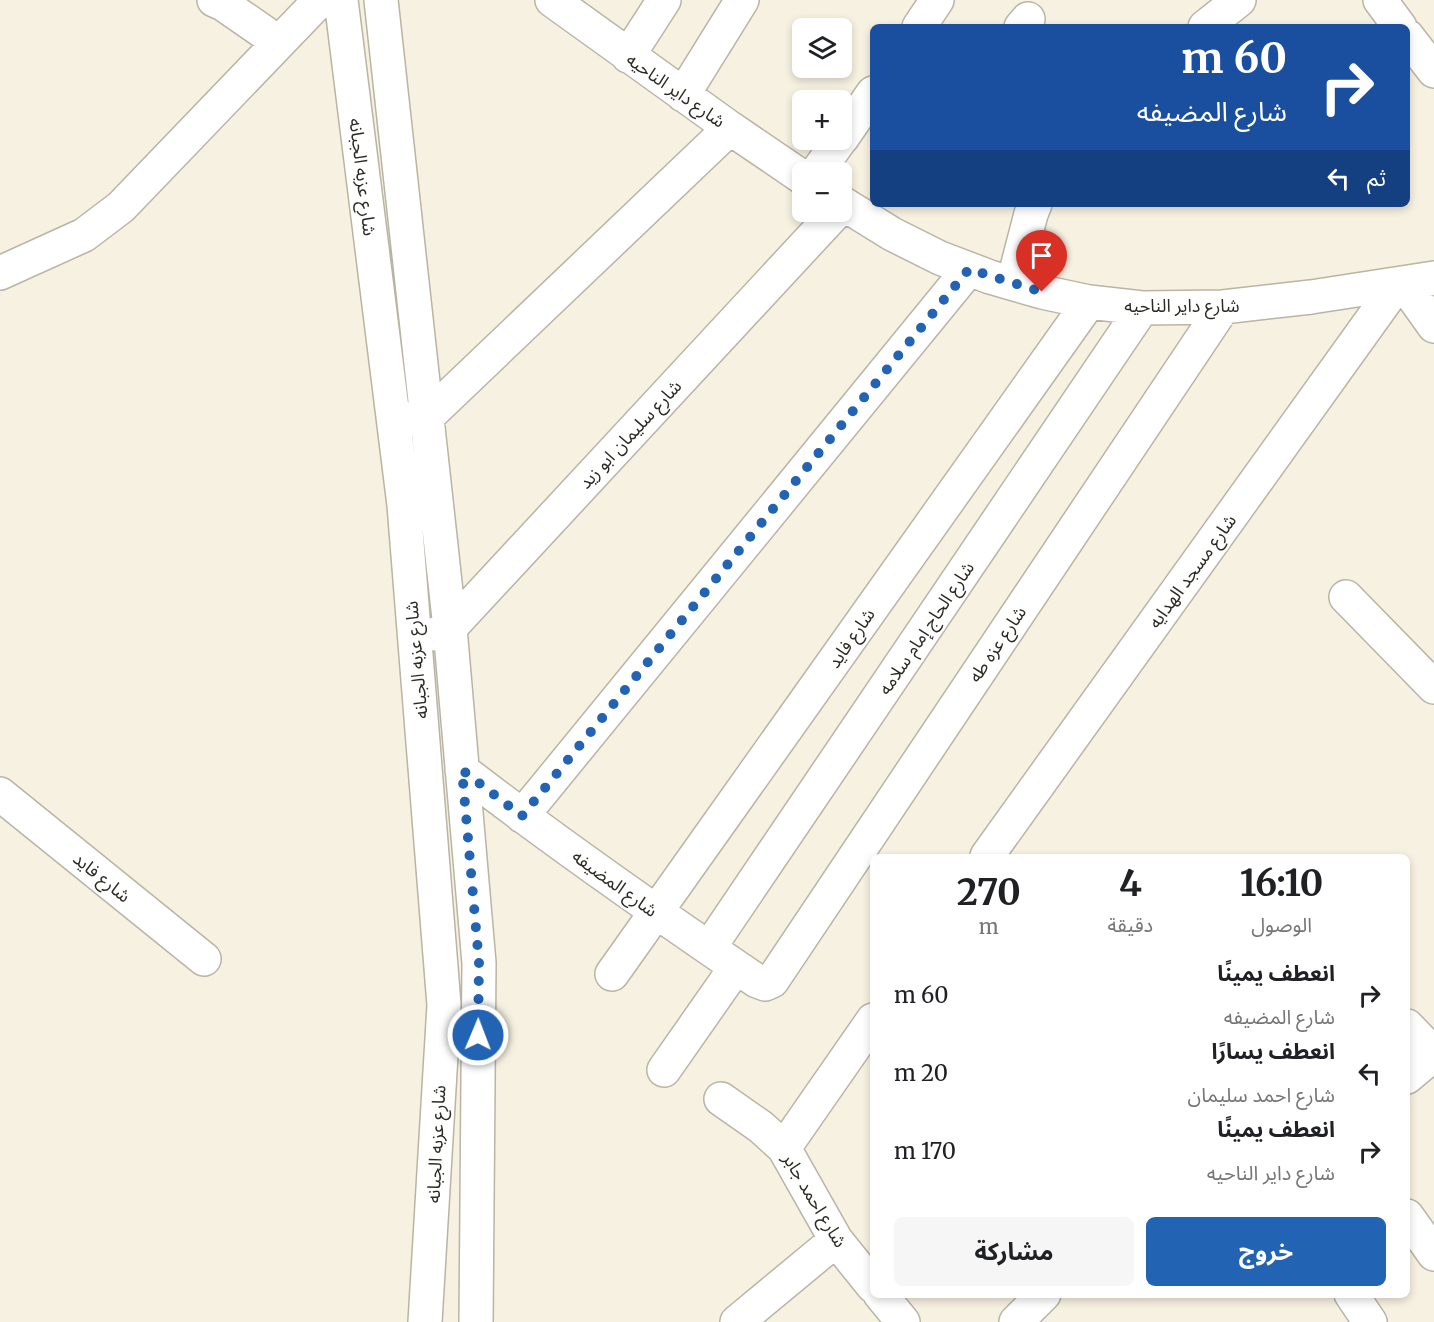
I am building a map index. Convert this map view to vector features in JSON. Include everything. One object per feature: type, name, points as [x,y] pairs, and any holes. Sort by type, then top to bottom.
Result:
[{"type":"street","points":[[0,273],[84,234],[121,207],[320,0]]},
{"type":"street","name":"شارع عزبه الجبانه","points":[[341,0],[404,505],[444,1005],[425,1322]]},
{"type":"street","name":"شارع عزبه الجبانه","points":[[381,0],[450,628],[479,963],[476,1322]]},
{"type":"street","name":"شارع داير الناحيه","points":[[552,0],[792,170]]},
{"type":"street","points":[[628,56],[663,0]]},
{"type":"street","points":[[683,94],[742,0]]},
{"type":"street","points":[[921,24],[937,0]]},
{"type":"street","points":[[1209,24],[1239,0]]},
{"type":"street","points":[[1380,0],[1398,24]]},
{"type":"street","points":[[222,1],[278,42]]},
{"type":"street","points":[[1410,40],[1434,71]]},
{"type":"street","points":[[852,123],[870,97]]},
{"type":"street","points":[[393,420],[427,417],[730,128]]},
{"type":"street","points":[[1013,283],[1034,207]]},
{"type":"street","name":"شارع داير الناحيه","points":[[852,209],[892,234],[940,258],[990,277],[1042,292],[1089,302],[1142,308],[1222,307],[1412,283]]},
{"type":"street","name":"شارع سليمان ابو زيد","points":[[450,628],[838,222]]},
{"type":"street","points":[[522,816],[969,269]]},
{"type":"street","points":[[1412,283],[1434,326]]},
{"type":"street","name":"شارع مسجد الهدايه","points":[[988,854],[1412,283]]},
{"type":"street","name":"شارع فايد","points":[[612,974],[1089,302]]},
{"type":"street","name":"شارع عزه طه","points":[[772,981],[1222,307]]},
{"type":"street","name":"شارع الحاج إمام سلامه","points":[[709,948],[1142,308]]},
{"type":"street","points":[[1346,597],[1434,687]]},
{"type":"street","points":[[414,632],[440,634],[450,628]]},
{"type":"street","name":"شارع المضيفه","points":[[462,770],[656,913],[757,981],[765,984],[772,981]]},
{"type":"street","name":"شارع فايد","points":[[0,794],[204,959]]},
{"type":"street","points":[[441,965],[479,963]]},
{"type":"street","points":[[664,1070],[736,967]]},
{"type":"street","points":[[784,1148],[870,1024]]},
{"type":"street","points":[[1410,1029],[1434,1054],[1410,1074]]},
{"type":"street","name":"شارع احمد جابر","points":[[721,1099],[761,1127],[784,1148],[836,1240],[870,1282]]},
{"type":"street","points":[[1410,1220],[1434,1254]]},
{"type":"street","points":[[737,1322],[836,1240]]},
{"type":"street","points":[[883,1298],[903,1322]]},
{"type":"street","points":[[1016,1322],[1040,1298]]},
{"type":"street","points":[[1354,1298],[1370,1322]]},
{"type":"route","points":[[478,1035],[479,963],[462,770],[522,816],[969,269],[1042,292]]}]
